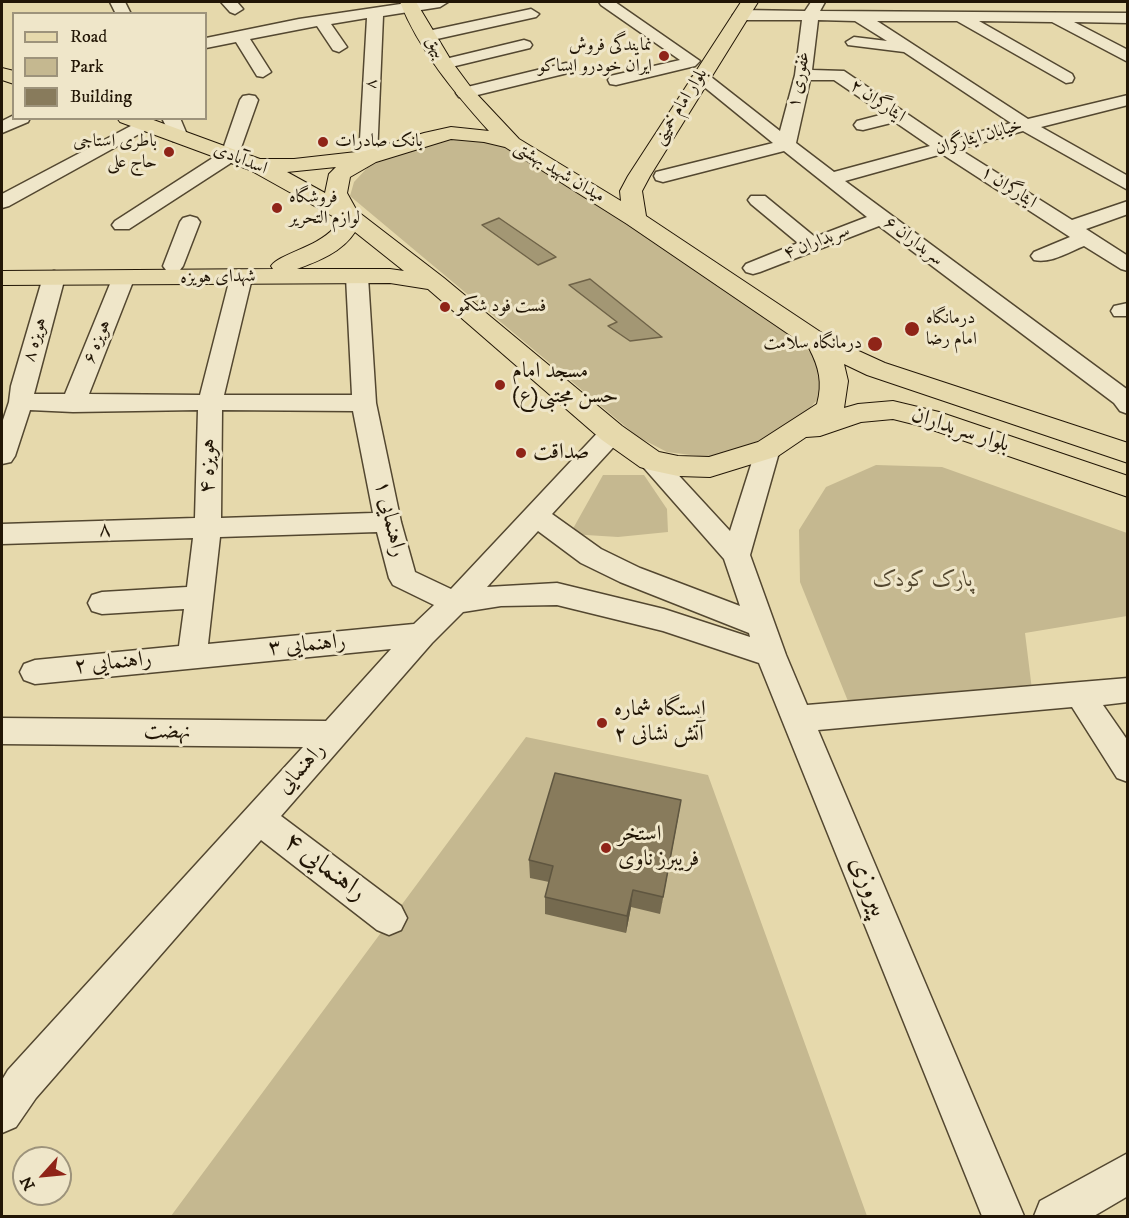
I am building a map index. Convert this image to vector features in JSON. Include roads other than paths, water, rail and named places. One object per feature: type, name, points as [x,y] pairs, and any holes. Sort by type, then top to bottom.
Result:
[{"type":"main road","name":"بیهق","points":[[410,4],[443,64],[465,93],[512,143]]},
{"type":"main road","name":"بلوار امام خمینی","points":[[635,219],[631,191],[663,119],[693,67],[740,6]]},
{"type":"main road","points":[[431,136],[459,114],[465,93]]},
{"type":"main road","name":"بلوار امام خمینی","points":[[642,135],[663,119]]},
{"type":"main road","name":"اسدآبادی","points":[[135,121],[175,128],[230,155],[258,165],[348,215]]},
{"type":"main road","name":"میدان شهید بهشتی","points":[[451,133],[512,143],[594,184],[635,219],[819,343],[834,369],[835,394],[830,408],[780,442],[710,467],[678,466],[650,460],[612,433],[435,283],[381,268],[336,193],[340,174],[368,157],[431,136],[451,133]]},
{"type":"main road","points":[[258,165],[294,166],[368,157]]},
{"type":"main road","points":[[283,266],[315,253],[340,236],[345,230],[348,215]]},
{"type":"main road","name":"شهدای هویزه","points":[[2,266],[381,268]]},
{"type":"main road","name":"شهدای هویزه","points":[[2,278],[242,278],[381,268]]},
{"type":"main road","name":"بلوار سربداران","points":[[819,343],[876,369],[1128,453]]},
{"type":"main road","name":"بلوار سربداران","points":[[780,442],[858,412],[893,410],[929,419],[1128,487]]},
{"type":"street","points":[[207,43],[410,4],[440,2]]},
{"type":"street","name":"سربداران ۶","points":[[606,2],[693,67],[786,145],[881,218],[1126,399]]},
{"type":"street","points":[[1001,2],[1010,17]]},
{"type":"street","points":[[1109,2],[1123,18]]},
{"type":"street","points":[[740,6],[814,8],[859,16],[908,9],[960,17],[1123,18]]},
{"type":"street","name":"غفوری ۱","points":[[786,145],[803,75],[814,8]]},
{"type":"street","points":[[292,9],[299,24]]},
{"type":"street","name":"۸","points":[[368,157],[375,12]]},
{"type":"street","points":[[428,36],[531,14]]},
{"type":"street","points":[[859,16],[1025,125],[1128,184]]},
{"type":"street","points":[[960,17],[1066,78]]},
{"type":"street","points":[[1054,17],[1128,57]]},
{"type":"street","points":[[321,21],[339,47]]},
{"type":"street","points":[[240,36],[263,72]]},
{"type":"street","points":[[854,42],[909,49]]},
{"type":"street","points":[[443,64],[524,45]]},
{"type":"street","points":[[616,80],[693,67]]},
{"type":"street","points":[[465,93],[566,68]]},
{"type":"street","name":"ایثارگران ۲","points":[[803,75],[838,75],[945,148]]},
{"type":"street","points":[[122,225],[230,155],[249,100]]},
{"type":"street","name":"خیابان ایثارگران","points":[[831,179],[1025,125],[1124,104]]},
{"type":"street","points":[[863,125],[898,116]]},
{"type":"street","points":[[2,128],[18,120]]},
{"type":"street","points":[[2,202],[135,121]]},
{"type":"street","points":[[663,176],[786,145]]},
{"type":"street","name":"ایثارگران ۱","points":[[945,148],[1128,265]]},
{"type":"street","points":[[725,161],[742,178]]},
{"type":"street","points":[[758,200],[812,245]]},
{"type":"street","points":[[1041,256],[1077,233],[1128,207]]},
{"type":"street","name":"سربداران ۴","points":[[753,268],[881,218]]},
{"type":"street","points":[[173,266],[189,222]]},
{"type":"street","name":"راهنمایی ۱","points":[[381,268],[364,403],[388,522],[403,578],[455,603]]},
{"type":"street","name":"هویزه ۸","points":[[2,456],[15,392],[54,277]]},
{"type":"street","name":"هویزه ۴","points":[[192,657],[208,528],[210,403],[242,278]]},
{"type":"street","name":"هویزه ۶","points":[[73,404],[123,279]]},
{"type":"street","points":[[15,392],[73,404],[364,403]]},
{"type":"street","name":"راهنمایی","points":[[2,1113],[22,1084],[333,734],[422,635],[455,603],[612,433]]},
{"type":"street","points":[[650,460],[736,555],[780,442]]},
{"type":"street","points":[[535,515],[591,556],[766,641]]},
{"type":"street","name":"۸","points":[[2,534],[388,522]]},
{"type":"street","name":"پیروزی","points":[[736,555],[766,641],[797,719],[1003,1216]]},
{"type":"street","points":[[455,603],[501,595],[557,594],[664,620],[766,641]]},
{"type":"street","points":[[102,603],[199,597]]},
{"type":"street","name":"راهنمایی ۳","points":[[192,657],[422,635]]},
{"type":"street","name":"راهنمایی ۲","points":[[35,672],[192,657]]},
{"type":"street","points":[[797,719],[1128,690]]},
{"type":"street","points":[[1080,695],[1128,768]]},
{"type":"street","name":"نهضت","points":[[2,731],[333,734]]},
{"type":"street","name":"راهنمایی ۴","points":[[258,819],[389,918]]},
{"type":"street","points":[[1055,1216],[1128,1173]]},
{"type":"place","name":"نمایندگی فروش ایران خودرو ایساکو","points":[[664,56]]},
{"type":"place","name":"بانک صادرات","points":[[323,142]]},
{"type":"place","name":"باطری استاجی حاج علی","points":[[169,152]]},
{"type":"place","name":"فروشگاه لوازم التحریر","points":[[277,208]]},
{"type":"place","name":"فست فود شکمو","points":[[445,307]]},
{"type":"place","name":"درمانگاه امام رضا","points":[[912,329]]},
{"type":"place","name":"درمانگاه سلامت","points":[[875,344]]},
{"type":"place","name":"مسجد امام حسن مجتبی(ع)","points":[[500,385]]},
{"type":"place","name":"صداقت","points":[[521,453]]},
{"type":"place","name":"ایستگاه شماره ۲ آتش نشانی","points":[[602,723]]},
{"type":"place","name":"استخر فریبرز ناوی","points":[[606,848]]},
{"type":"park label","name":"پارک کودک","points":[[923,581]]}]
